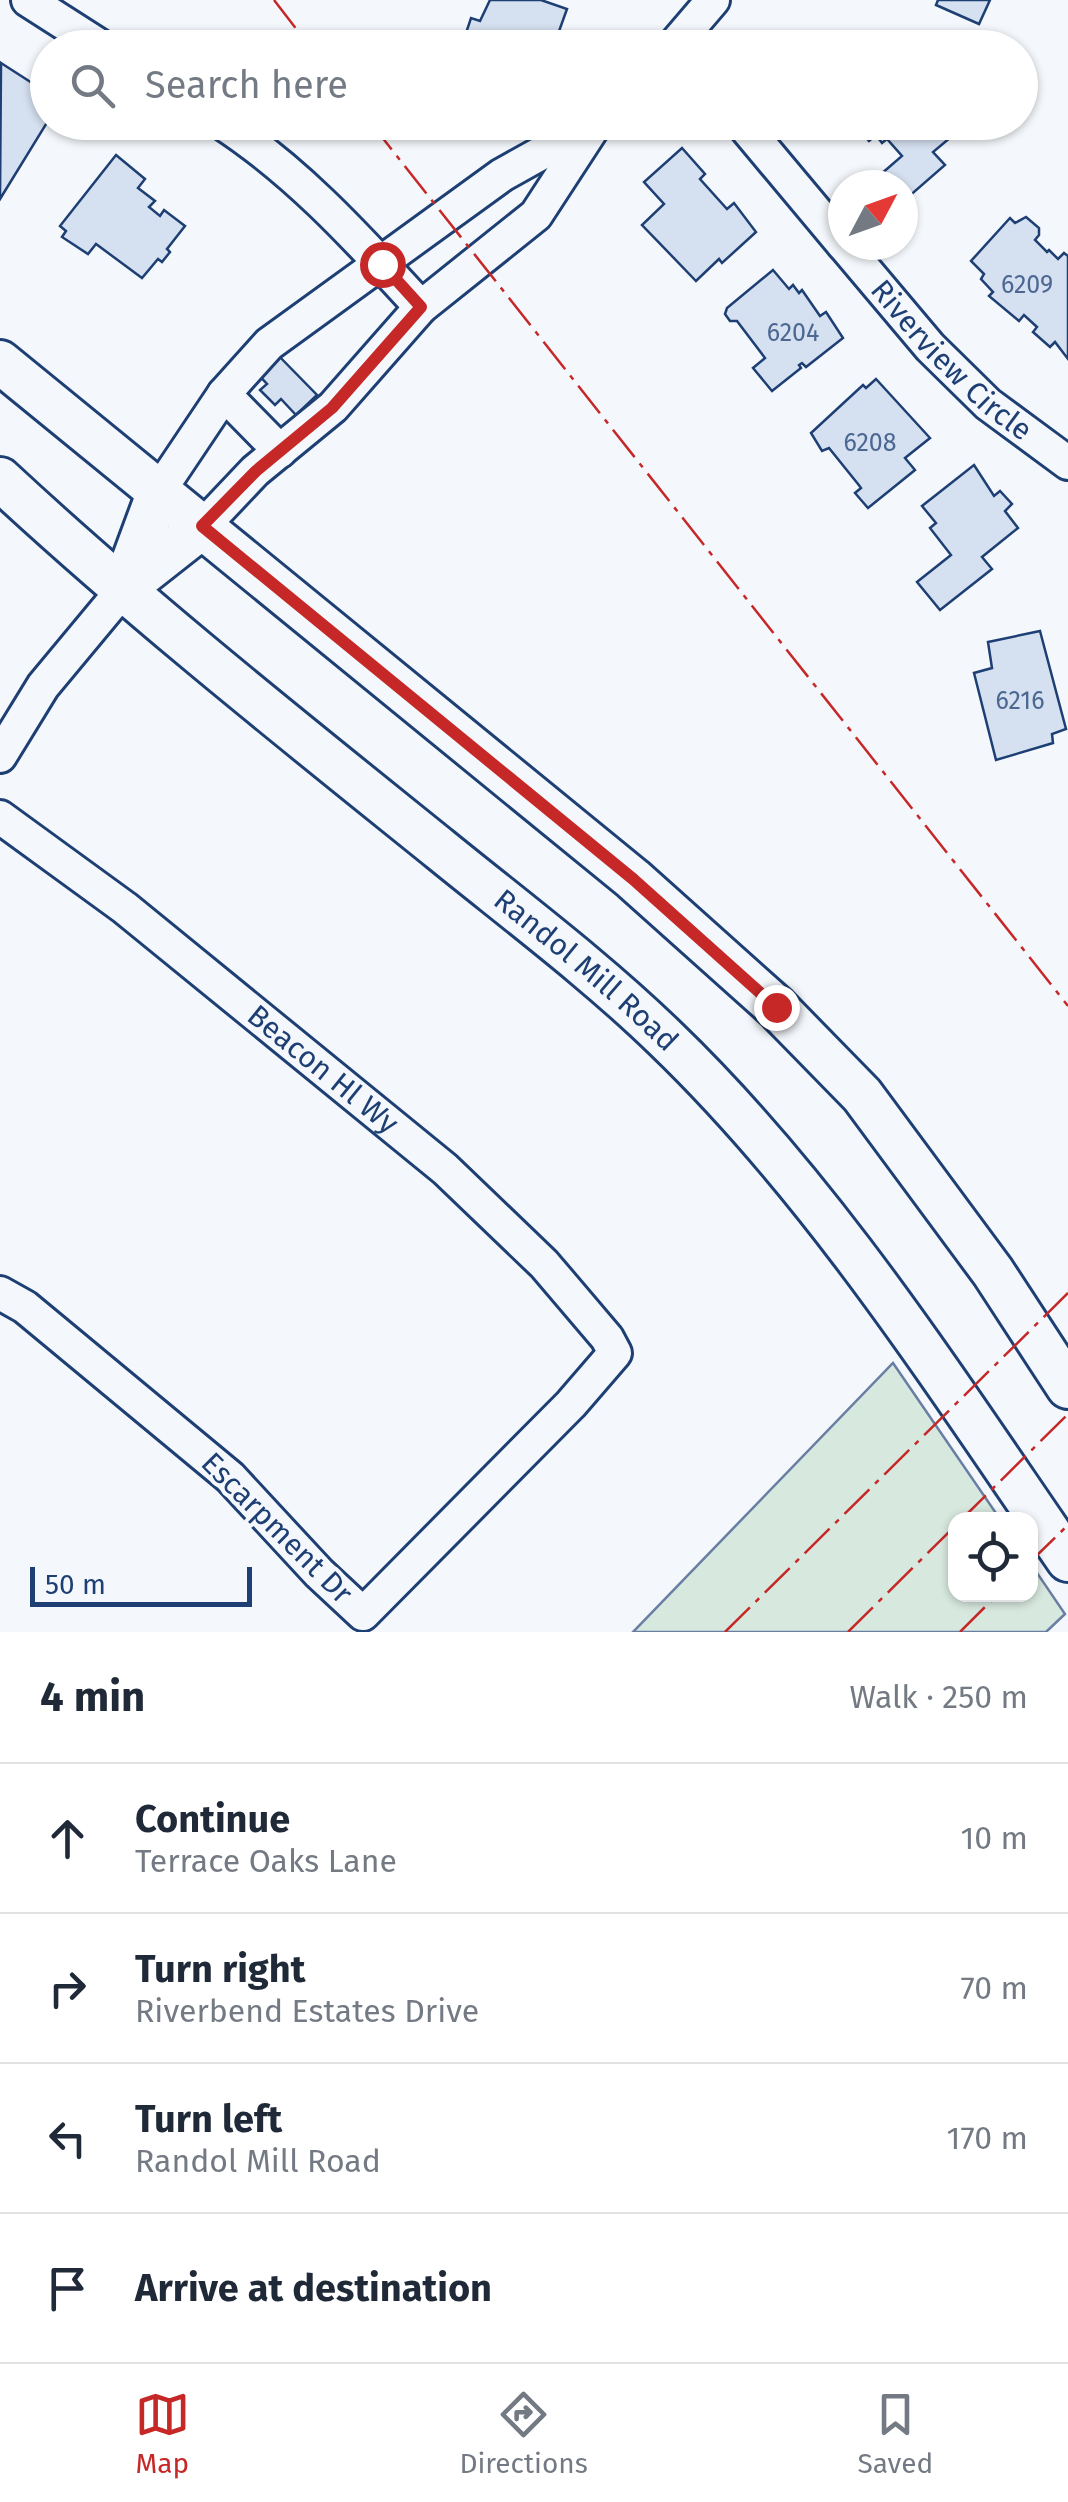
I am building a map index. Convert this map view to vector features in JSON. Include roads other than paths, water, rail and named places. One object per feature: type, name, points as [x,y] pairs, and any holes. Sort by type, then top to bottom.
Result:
[{"type":"main road","points":[[0,362],[633,879],[776,1007],[862,1095],[993,1272],[1068,1388]]},
{"type":"main road","name":"Randol Mill Road","points":[[0,478],[122,591],[584,966],[665,1038],[756,1134],[837,1232],[1068,1560]]},
{"type":"main road","points":[[122,591],[160,491]]},
{"type":"main road","points":[[122,591],[202,526]]},
{"type":"street","points":[[28,0],[75,30]]},
{"type":"street","points":[[688,30],[712,0]]},
{"type":"street","points":[[248,140],[323,202],[421,307]]},
{"type":"street","points":[[160,491],[224,394],[269,344],[502,175],[567,140]]},
{"type":"street","points":[[202,526],[280,451],[332,408],[421,307],[536,215],[585,140]]},
{"type":"street","name":"Riverview Circle","points":[[756,140],[828,225]]},
{"type":"street","name":"Riverview Circle","points":[[857,260],[930,346],[988,404],[1068,463]]},
{"type":"street","points":[[224,394],[280,451]]},
{"type":"street","points":[[0,756],[43,686],[122,591]]},
{"type":"street","name":"Beacon Hl Wy","points":[[0,817],[125,908],[445,1169],[544,1264],[608,1338],[615,1353]]},
{"type":"street","name":"Escarpment Dr","points":[[0,1293],[25,1307],[206,1456],[268,1515],[319,1574],[363,1614],[571,1404],[615,1353]]}]
